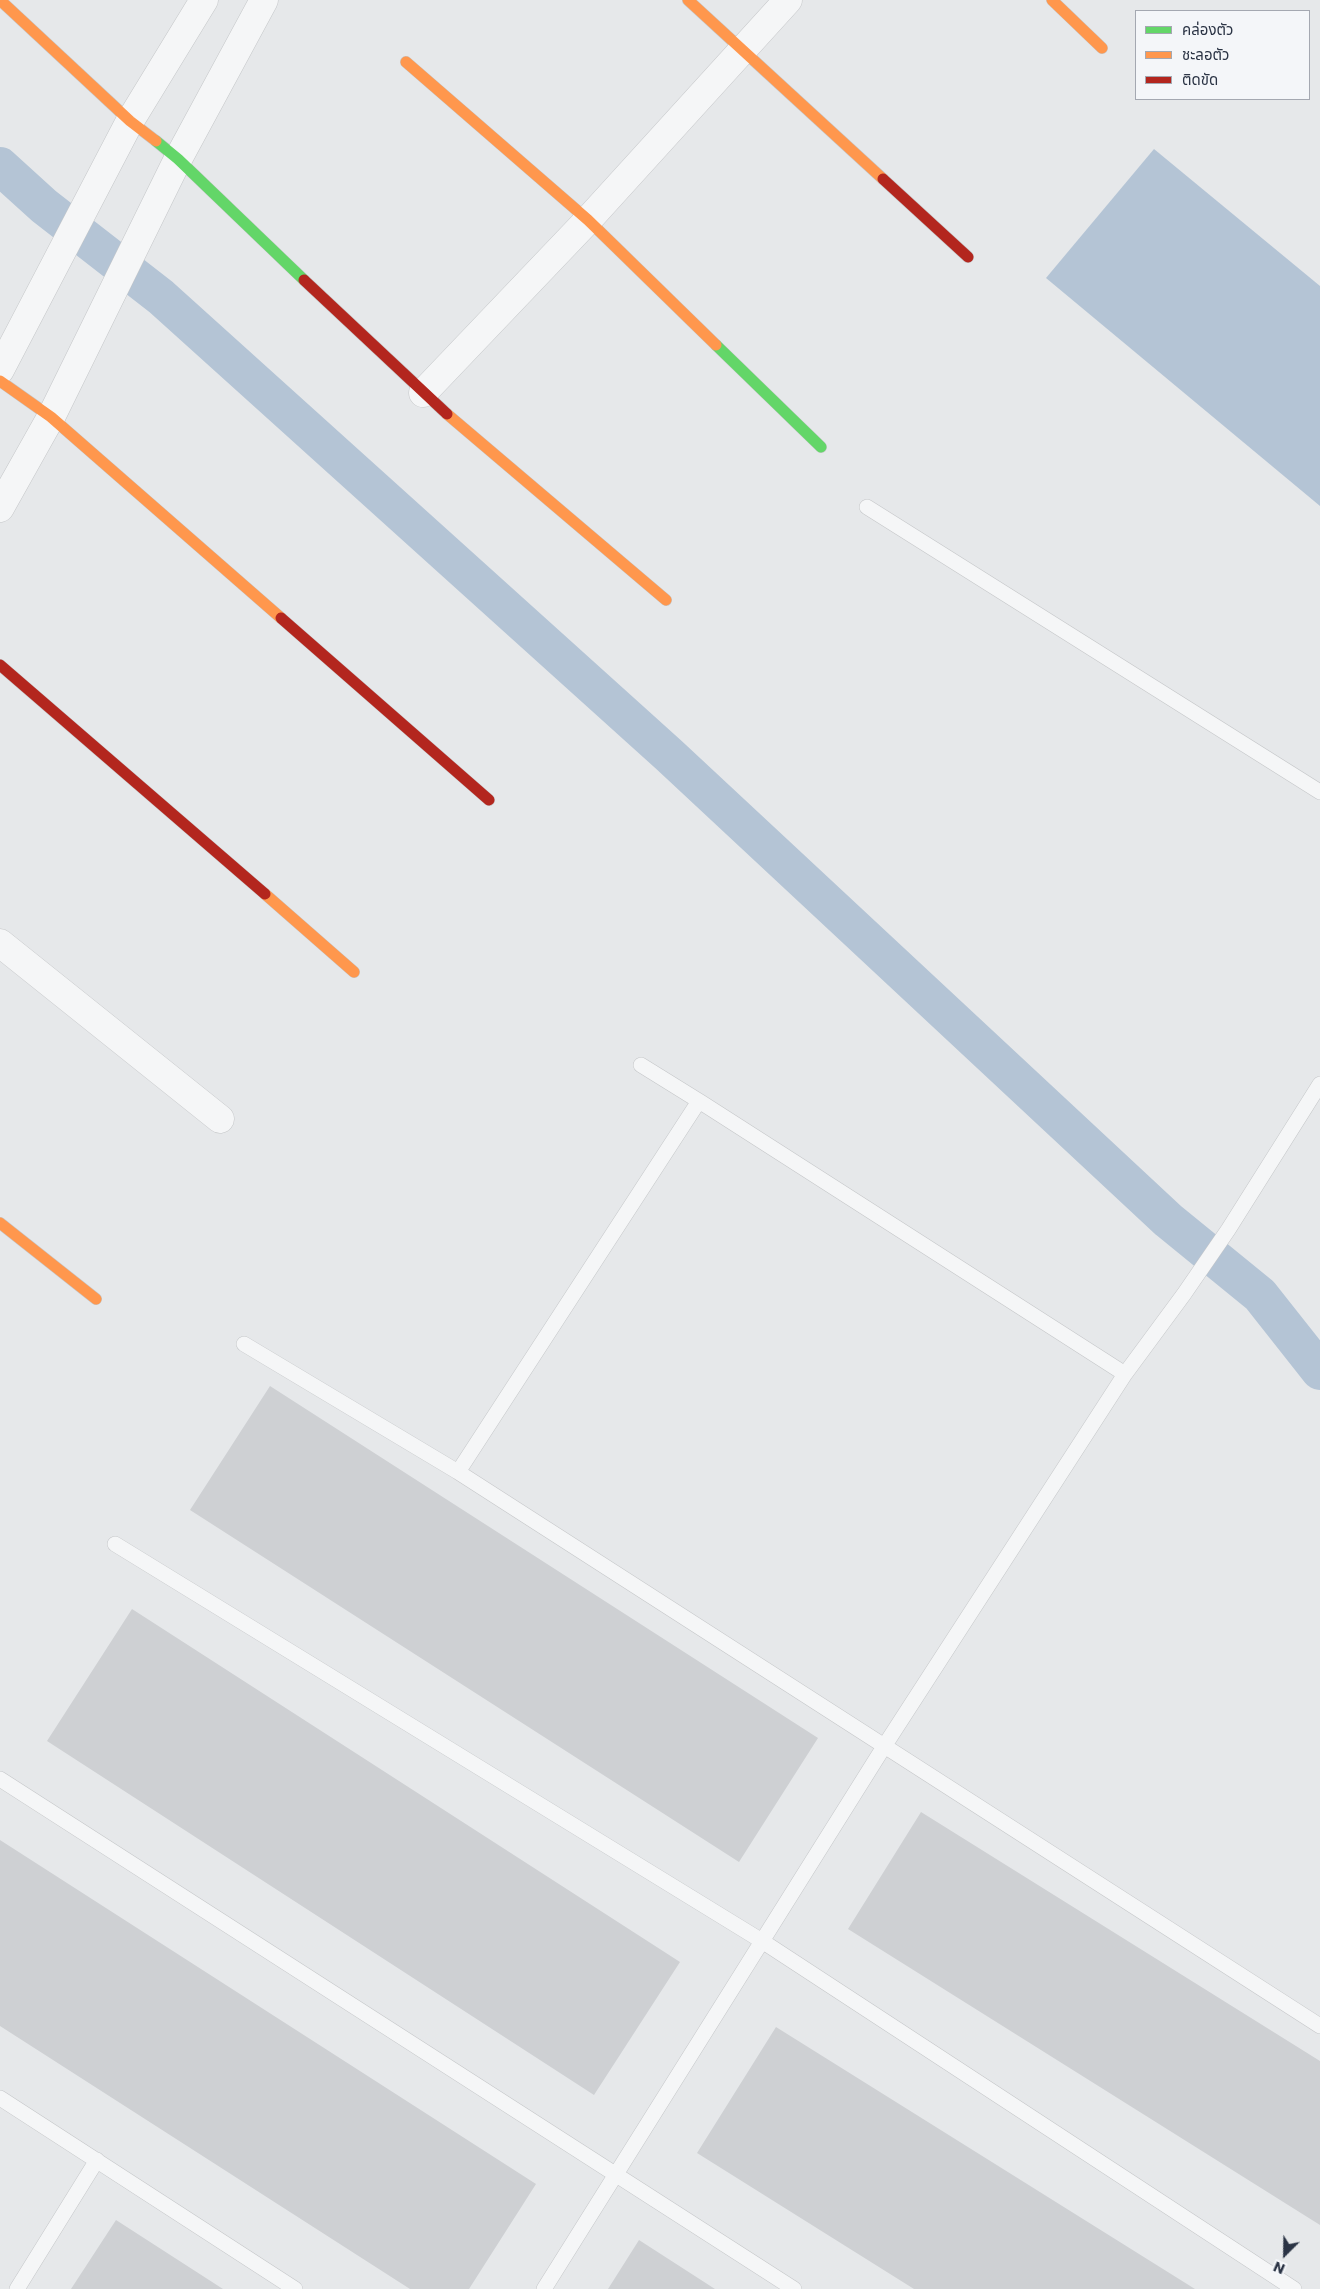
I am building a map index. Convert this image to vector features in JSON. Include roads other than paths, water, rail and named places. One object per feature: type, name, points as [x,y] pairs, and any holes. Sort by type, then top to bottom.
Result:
[{"type":"street","points":[[0,0],[130,120],[178,160],[423,393],[666,600]]},
{"type":"street","points":[[0,370],[130,120],[204,0]]},
{"type":"street","points":[[0,508],[51,418],[134,245],[264,0]]},
{"type":"street","points":[[688,0],[741,51],[968,257]]},
{"type":"street","points":[[423,393],[588,220],[788,0]]},
{"type":"street","points":[[1052,0],[1102,48]]},
{"type":"street","points":[[406,62],[588,220],[821,447]]},
{"type":"street","points":[[0,382],[51,418],[489,800]]},
{"type":"street","points":[[0,665],[354,972]]},
{"type":"street","points":[[0,943],[220,1119]]},
{"type":"street","points":[[0,1223],[96,1299]]},
{"type":"lane","points":[[867,507],[1320,792]]},
{"type":"lane","points":[[641,1065],[1125,1374]]},
{"type":"lane","points":[[544,2289],[885,1745],[1125,1374],[1228,1230],[1320,1084]]},
{"type":"lane","points":[[458,1472],[700,1101]]},
{"type":"lane","points":[[244,1344],[458,1472],[1320,2026]]},
{"type":"lane","points":[[114,1544],[762,1941],[1294,2289]]},
{"type":"lane","points":[[0,1779],[794,2289]]},
{"type":"lane","points":[[0,2098],[295,2289]]},
{"type":"lane","points":[[17,2289],[97,2160]]},
{"type":"water","points":[[1154,149],[1320,286],[1320,506],[1046,278]]},
{"type":"waterway","points":[[0,166],[44,206],[161,297],[669,755],[1168,1220],[1260,1295],[1320,1371]]}]
